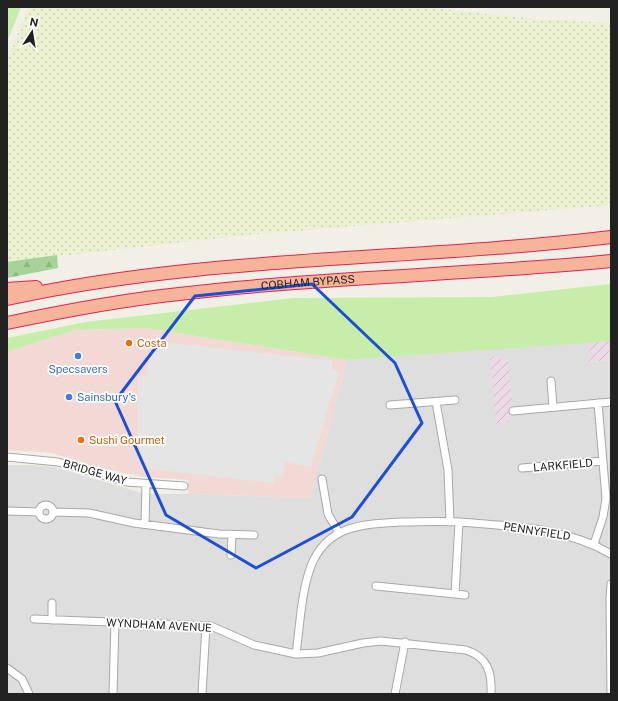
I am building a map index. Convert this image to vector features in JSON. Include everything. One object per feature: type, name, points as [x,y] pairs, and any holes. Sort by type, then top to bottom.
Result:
[{"type":"highway","name":"COBHAM BYPASS","points":[[7,299],[92,283],[173,272],[255,264],[412,255],[558,244],[611,237]]},
{"type":"highway","name":"COBHAM BYPASS","points":[[7,323],[68,310],[185,293],[261,285],[540,268],[611,261]]},
{"type":"highway","points":[[7,289],[92,283]]},
{"type":"street","points":[[551,381],[553,407]]},
{"type":"street","points":[[390,405],[455,400]]},
{"type":"street","points":[[436,402],[448,470],[450,522]]},
{"type":"street","points":[[513,411],[611,402]]},
{"type":"street","name":"LARKFIELD","points":[[594,544],[605,508],[606,489],[606,462],[598,403]]},
{"type":"street","name":"BRIDGE WAY","points":[[7,457],[58,462],[117,480],[146,484],[184,486]]},
{"type":"street","name":"LARKFIELD","points":[[522,468],[606,462]]},
{"type":"street","points":[[296,654],[307,583],[311,567],[319,551],[339,533],[328,514],[322,479]]},
{"type":"street","points":[[145,524],[146,484]]},
{"type":"street","points":[[7,511],[40,512],[41,508],[47,505],[53,512],[89,513],[145,524],[232,535],[254,535]]},
{"type":"street","points":[[455,594],[459,522]]},
{"type":"street","name":"PENNYFIELD","points":[[339,533],[362,524],[459,522],[550,531],[594,544],[611,554]]},
{"type":"street","points":[[232,535],[232,555]]},
{"type":"street","points":[[611,584],[611,694]]},
{"type":"street","points":[[376,586],[465,595]]},
{"type":"street","points":[[52,602],[52,620]]},
{"type":"street","name":"WYNDHAM AVENUE","points":[[34,620],[206,626],[222,630],[254,645],[296,654],[318,653],[363,642],[405,642],[466,650],[476,654],[484,661],[490,670],[492,694]]},
{"type":"street","points":[[113,694],[115,622]]},
{"type":"street","points":[[202,694],[206,626]]},
{"type":"street","points":[[395,694],[405,642]]},
{"type":"street","points":[[7,668],[22,678],[29,694]]},
{"type":"highlighted area","points":[[312,284],[395,363],[422,423],[352,517],[256,568],[166,515],[115,401],[195,296]]},
{"type":"shaded area","points":[[146,328],[347,360],[310,498],[188,494],[188,480],[144,477],[96,467],[52,453],[7,450],[7,352],[74,330]]},
{"type":"shaded area","points":[[611,341],[611,360],[589,362],[589,342]]},
{"type":"shaded area","points":[[161,342],[332,361],[332,369],[339,372],[311,467],[285,462],[283,477],[275,476],[274,483],[141,468],[142,462],[138,462],[138,376],[147,376],[148,357],[152,351],[160,348]]},
{"type":"shaded area","points":[[589,342],[589,362],[611,360],[611,694],[7,694],[7,465],[54,467],[139,492],[154,494],[310,498],[347,360]]},
{"type":"shaded area","points":[[500,356],[501,360],[508,359],[513,415],[509,417],[509,422],[496,423],[490,357]]},
{"type":"green space","points":[[7,7],[21,7],[7,42]]},
{"type":"green space","points":[[29,7],[423,7],[534,19],[611,23],[611,205],[246,235],[7,262],[7,60]]},
{"type":"green space","points":[[57,255],[58,268],[7,278],[7,262]]},
{"type":"green space","points":[[611,284],[611,341],[347,360],[146,328],[74,330],[7,352],[7,338],[86,322],[293,298],[492,297]]},
{"type":"place","name":"Costa","points":[[129,343]]},
{"type":"place","name":"Specsavers","points":[[78,356]]},
{"type":"place","name":"Sainsbury's","points":[[69,397]]},
{"type":"place","name":"Sushi Gourmet","points":[[81,440]]}]
